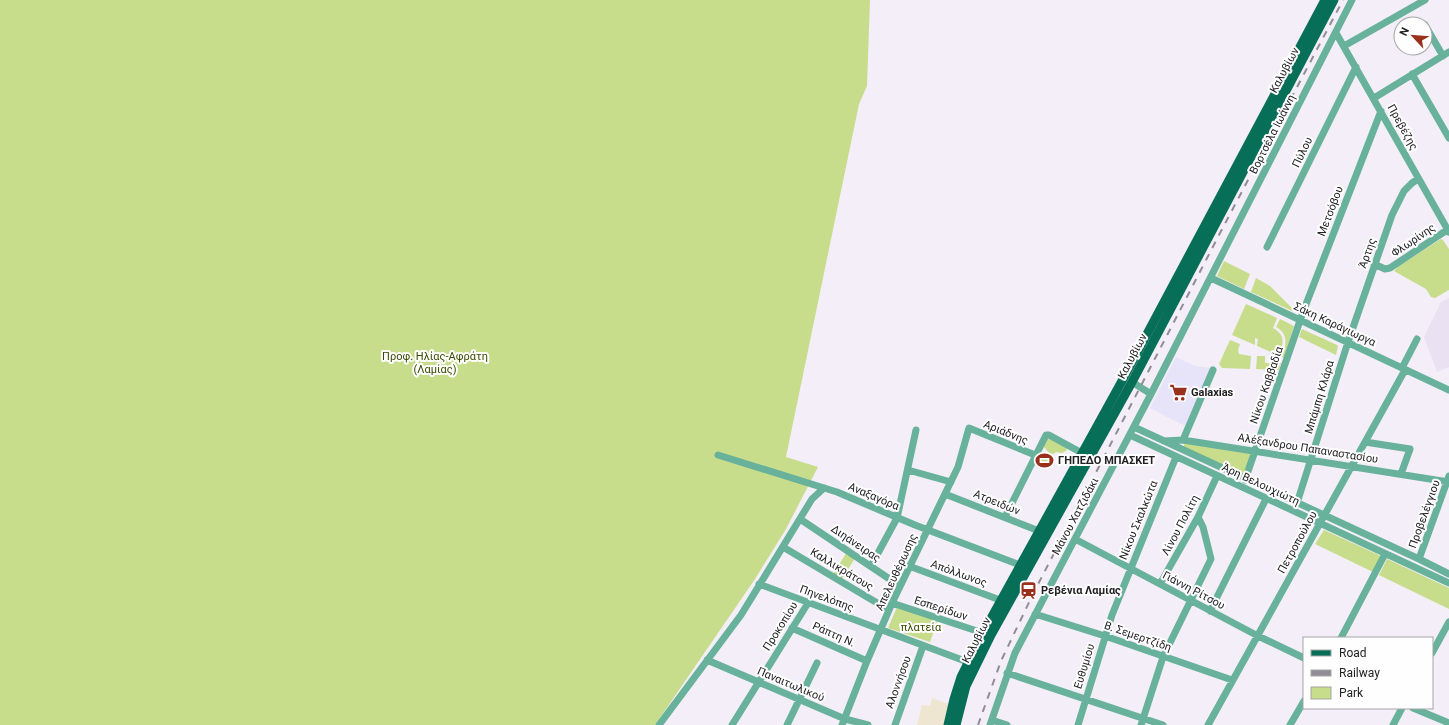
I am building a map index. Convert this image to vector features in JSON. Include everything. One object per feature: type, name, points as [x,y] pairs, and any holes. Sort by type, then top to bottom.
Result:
[{"type":"main road","name":"Καλυβίων","points":[[956,725],[972,664],[983,633],[1180,272],[1324,0]]},
{"type":"main road","name":"Καλυβίων","points":[[948,725],[954,699],[972,664],[998,622],[1132,382],[1334,0]]},
{"type":"street","name":"Βορτσέλα Ιωάννη","points":[[1211,278],[1352,0]]},
{"type":"street","points":[[1344,46],[1425,0]]},
{"type":"street","name":"Πρεβέζης","points":[[1336,33],[1448,231]]},
{"type":"street","points":[[1374,98],[1446,54],[1433,36]]},
{"type":"street","name":"Πύλου","points":[[1267,247],[1356,67]]},
{"type":"street","points":[[1412,74],[1449,138]]},
{"type":"street","name":"Μετσόβου","points":[[1300,320],[1381,111]]},
{"type":"street","name":"Άρτης","points":[[1348,342],[1374,264],[1399,200],[1409,186],[1418,178]]},
{"type":"street","name":"Φλωρίνης","points":[[1374,264],[1385,269],[1390,268],[1448,231]]},
{"type":"street","name":"Σάκη Καράγιωργα","points":[[1211,278],[1449,390]]},
{"type":"street","name":"Μάνου Χατζιδάκι","points":[[991,722],[1011,660],[1211,278]]},
{"type":"street","name":"Νίκου Καββαδία","points":[[1245,480],[1300,320]]},
{"type":"street","name":"Πετροπούλου","points":[[1208,725],[1352,467],[1404,369],[1416,339]]},
{"type":"street","name":"Μπάμπη Κλάρα","points":[[1297,504],[1348,342]]},
{"type":"street","points":[[1183,440],[1213,370]]},
{"type":"street","points":[[1132,382],[1151,394]]},
{"type":"street","name":"Άρη Βελουχιώτη","points":[[1134,427],[1449,574]]},
{"type":"street","name":"Αριάδνης","points":[[969,428],[1035,456]]},
{"type":"street","name":"Απελευθέρωσης","points":[[843,722],[892,603],[946,494],[960,462],[969,428]]},
{"type":"street","points":[[871,566],[892,530],[897,518],[916,430]]},
{"type":"street","points":[[1004,517],[1046,435],[1049,435],[1082,453]]},
{"type":"street","name":"Άρη Βελουχιώτη","points":[[1130,435],[1449,583]]},
{"type":"street","name":"Αλέξανδρου Παπαναστασίου","points":[[1164,441],[1183,440],[1311,459],[1352,467],[1448,480]]},
{"type":"street","points":[[1365,442],[1410,448],[1401,474]]},
{"type":"street","name":"Αναξαγόρα","points":[[718,455],[852,498],[927,530],[1020,565]]},
{"type":"street","name":"Νίκου Σκαλκώτα","points":[[1130,569],[1176,457]]},
{"type":"street","points":[[908,470],[951,482]]},
{"type":"street","name":"Λίνου Πολίτη","points":[[1160,584],[1198,517],[1217,476]]},
{"type":"street","name":"Προβελέγγιου","points":[[1419,559],[1448,480]]},
{"type":"street","points":[[659,725],[740,614],[812,499],[824,488]]},
{"type":"street","name":"Ατρειδών","points":[[946,494],[1039,531]]},
{"type":"street","points":[[1210,611],[1266,499]]},
{"type":"street","points":[[1142,722],[1163,657],[1211,559],[1203,527],[1198,517]]},
{"type":"street","name":"Διηάνειρας","points":[[800,518],[900,586]]},
{"type":"street","name":"Γιάννη Ρίτσου","points":[[1075,539],[1258,636],[1303,658]]},
{"type":"street","name":"Καλλικράτους","points":[[783,547],[889,610]]},
{"type":"street","points":[[1342,637],[1385,554]]},
{"type":"street","name":"Απόλλωνος","points":[[910,566],[1000,600]]},
{"type":"street","name":"Ευθυμίου","points":[[1078,725],[1105,636],[1130,569]]},
{"type":"street","name":"Πηνελόπης","points":[[759,584],[972,664]]},
{"type":"street","name":"Προκοπίου","points":[[732,725],[808,603]]},
{"type":"street","name":"Εσπερίδων","points":[[892,603],[983,633]]},
{"type":"street","name":"Β. Σεμερτζίδη","points":[[1035,614],[1105,636],[1232,680]]},
{"type":"street","points":[[1433,651],[1449,622]]},
{"type":"street","name":"Ράπτη Ν.","points":[[792,628],[867,661]]},
{"type":"street","name":"Αλοννήσου","points":[[895,725],[923,646]]},
{"type":"street","name":"Παναιτωλικού","points":[[707,660],[799,699],[843,722],[868,725]]},
{"type":"street","points":[[787,725],[817,663]]},
{"type":"street","points":[[1007,673],[1086,699],[1142,722],[1163,725]]},
{"type":"street","points":[[1290,725],[1303,703]]},
{"type":"street","points":[[1393,725],[1401,709]]},
{"type":"street","points":[[1415,709],[1449,723]]},
{"type":"street","points":[[991,722],[1007,725]]},
{"type":"shaded area","points":[[1449,298],[1449,367],[1437,372],[1424,337],[1441,302]]},
{"type":"shaded area","points":[[1176,357],[1195,366],[1211,368],[1185,426],[1150,408]]},
{"type":"shaded area","points":[[932,698],[949,704],[944,725],[917,725],[922,705],[930,706]]},
{"type":"green space","name":"Προφ. Ηλίας-Αφράτη (Λαμίας)","points":[[0,0],[870,0],[867,86],[859,104],[786,457],[818,467],[786,529],[755,579],[655,725],[0,725]]},
{"type":"green space","points":[[1441,239],[1449,249],[1449,290],[1435,298],[1431,297],[1426,289],[1394,271],[1399,266]]},
{"type":"green space","points":[[1224,261],[1250,274],[1244,289],[1217,276]]},
{"type":"green space","points":[[1256,278],[1270,286],[1293,309],[1292,311],[1251,292]]},
{"type":"green space","points":[[1246,304],[1277,318],[1273,328],[1282,337],[1280,356],[1257,346],[1258,339],[1255,338],[1255,345],[1232,335]]},
{"type":"green space","points":[[1280,319],[1294,326],[1284,358],[1282,357],[1285,348],[1285,336],[1276,327]]},
{"type":"green space","points":[[1302,329],[1337,345],[1336,355],[1299,337]]},
{"type":"green space","points":[[1230,340],[1240,344],[1238,350],[1239,354],[1251,356],[1250,369],[1222,368],[1219,364]]},
{"type":"green space","points":[[1257,356],[1265,356],[1265,363],[1281,363],[1279,370],[1256,369]]},
{"type":"green space","points":[[1047,438],[1068,447],[1066,451],[1062,453],[1049,453],[1043,447]]},
{"type":"green space","points":[[1184,443],[1252,454],[1244,476],[1184,447]]},
{"type":"green space","name":"ΓΗΠΕΔΟ ΜΠΑΣΚΕΤ","points":[[1041,452],[1052,459],[1048,465],[1050,468],[1035,462]]},
{"type":"green space","points":[[1324,530],[1381,556],[1373,572],[1315,544]]},
{"type":"green space","points":[[847,552],[855,558],[842,579],[833,574]]},
{"type":"green space","points":[[1387,559],[1449,588],[1449,609],[1379,575]]},
{"type":"green space","name":"πλατεία","points":[[897,607],[938,620],[930,642],[888,628]]},
{"type":"railway","points":[[978,725],[1001,661],[1034,592],[1343,0]]},
{"type":"place","name":"Galaxias","points":[[1178,392]]},
{"type":"place","name":"ΓΗΠΕΔΟ ΜΠΑΣΚΕΤ","points":[[1045,460]]},
{"type":"place","name":"Ρεβένια Λαμίας","points":[[1028,590]]}]
